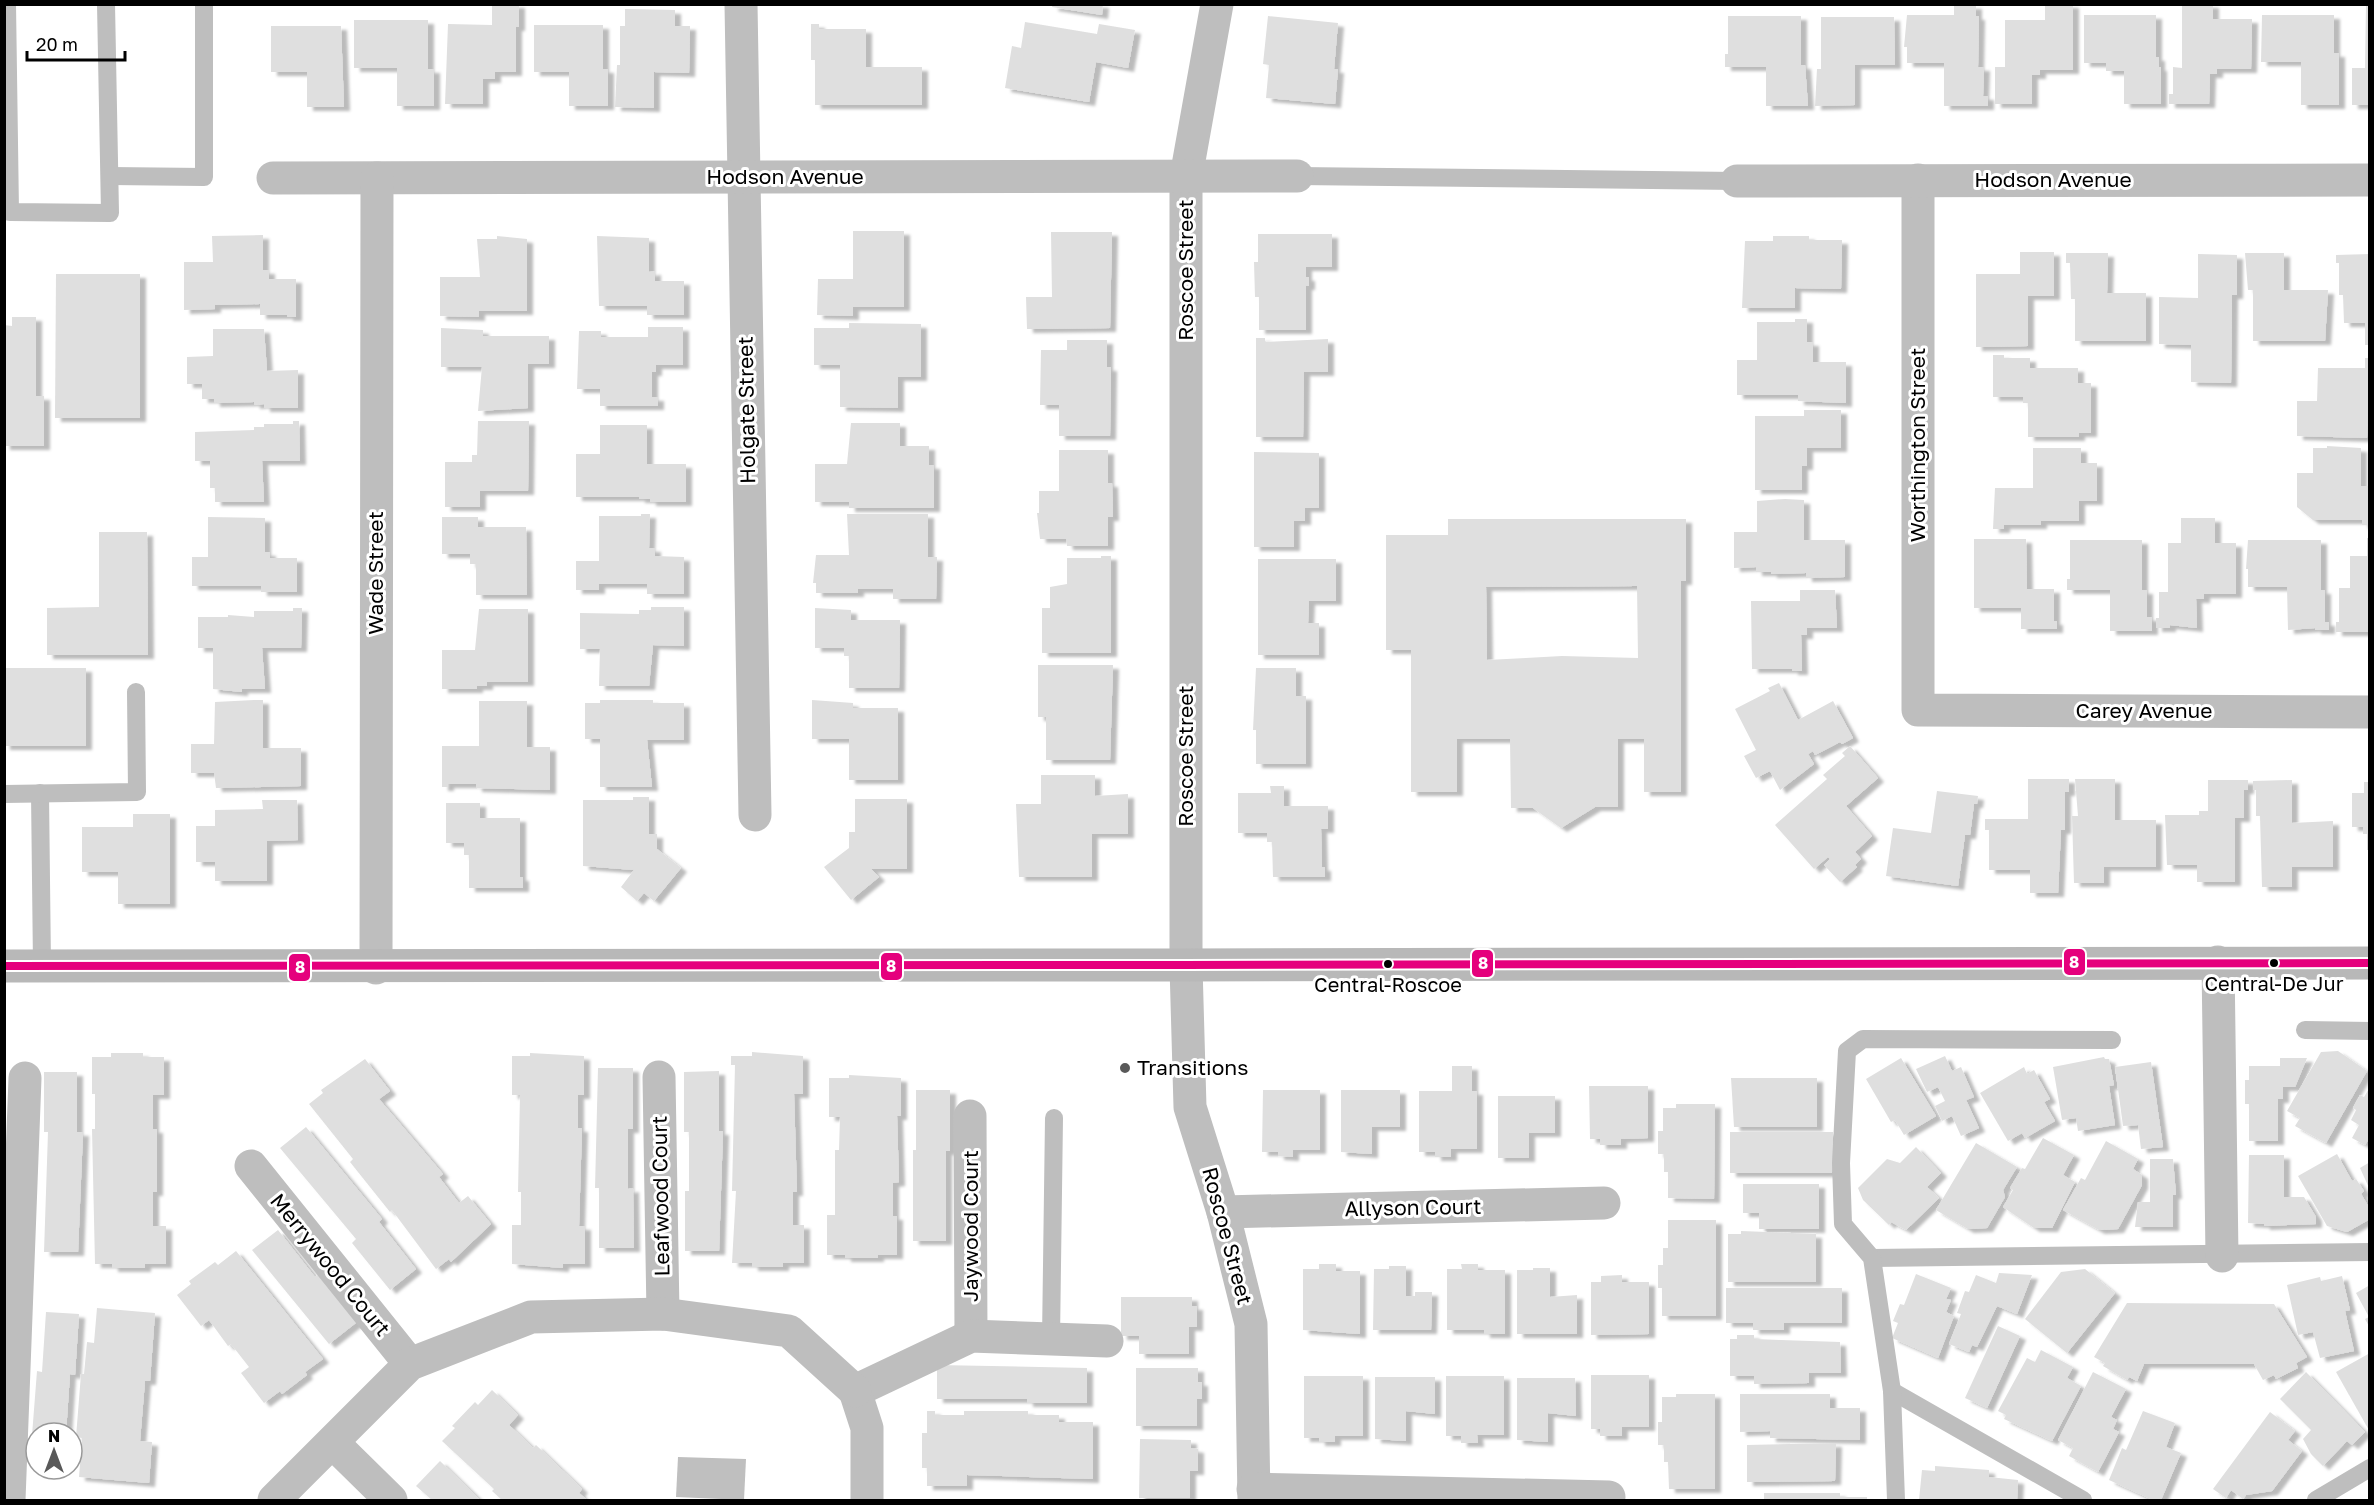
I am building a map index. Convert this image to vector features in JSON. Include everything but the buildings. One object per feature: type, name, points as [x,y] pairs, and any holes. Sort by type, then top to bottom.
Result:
[{"type":"main road","points":[[4,966],[376,968],[2370,963]]},
{"type":"street","name":"Holgate Street","points":[[741,4],[755,815]]},
{"type":"street","name":"Roscoe Street","points":[[1217,4],[1186,177],[1186,966],[1190,1107],[1223,1212],[1251,1324],[1253,1495]]},
{"type":"street","name":"Hodson Avenue","points":[[273,178],[1297,176]]},
{"type":"street","name":"Wade Street","points":[[376,968],[377,178]]},
{"type":"street","name":"Worthington Street","points":[[1918,180],[1918,710]]},
{"type":"street","name":"Hodson Avenue","points":[[1737,181],[2370,180]]},
{"type":"street","name":"Carey Avenue","points":[[1918,710],[2370,712]]},
{"type":"street","points":[[2218,962],[2222,1256]]},
{"type":"street","name":"Leafwood Court","points":[[659,1077],[663,1314]]},
{"type":"street","points":[[9,1500],[25,1078]]},
{"type":"street","name":"Jaywood Court","points":[[970,1116],[971,1336]]},
{"type":"street","name":"Merrywood Court","points":[[251,1166],[410,1364]]},
{"type":"street","name":"Allyson Court","points":[[1223,1212],[1604,1203]]},
{"type":"street","points":[[274,1500],[410,1364],[531,1317],[663,1314],[789,1331],[855,1391],[867,1428],[867,1500]]},
{"type":"street","points":[[855,1391],[971,1336],[1107,1341]]},
{"type":"street","points":[[333,1443],[391,1500]]},
{"type":"street","points":[[1253,1495],[1610,1497]]},
{"type":"lane","points":[[7,4],[10,212],[110,213],[106,4]]},
{"type":"lane","points":[[110,176],[204,177],[204,4]]},
{"type":"lane","points":[[1297,176],[1737,181]]},
{"type":"lane","points":[[4,794],[137,792],[136,692]]},
{"type":"lane","points":[[40,793],[42,966]]},
{"type":"lane","points":[[2305,1030],[2370,1031]]},
{"type":"lane","points":[[1896,1500],[1892,1391],[1872,1258],[1843,1224],[1841,1163],[1847,1051],[1863,1039],[2112,1040]]},
{"type":"lane","points":[[1051,1339],[1054,1118]]},
{"type":"lane","points":[[1872,1258],[2222,1256],[2370,1252]]},
{"type":"lane","points":[[1892,1391],[2083,1500]]},
{"type":"lane","points":[[2316,1500],[2370,1468]]},
{"type":"shaded area","points":[[678,1457],[746,1459],[744,1500],[676,1497]]},
{"type":"transit line","name":"8","points":[[4,966],[2370,963]]},
{"type":"place","name":"Central-De Jur","points":[[2274,963]]},
{"type":"place","name":"Central-Roscoe","points":[[1388,964]]},
{"type":"place","name":"Transitions","points":[[1125,1068]]}]
